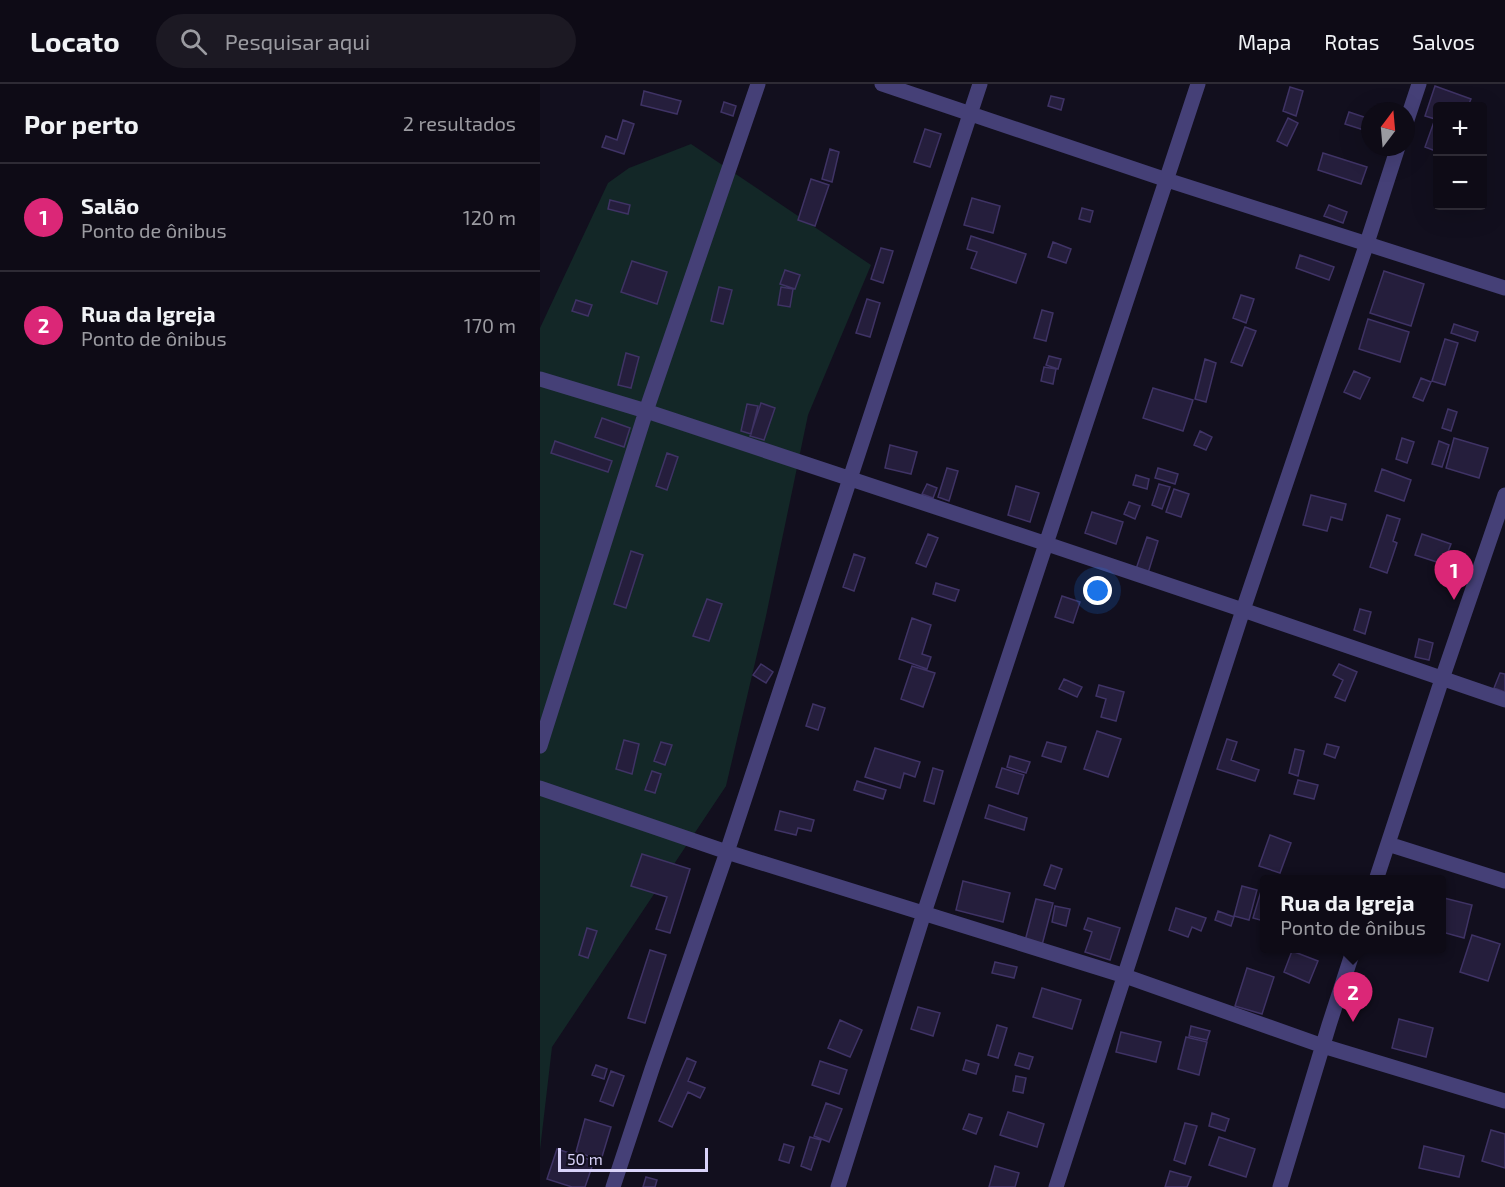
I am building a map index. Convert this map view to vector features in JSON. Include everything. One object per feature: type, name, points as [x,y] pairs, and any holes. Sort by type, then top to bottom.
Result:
[{"type":"street","points":[[540,746],[646,411],[758,84]]},
{"type":"street","points":[[882,84],[1167,180],[1505,288]]},
{"type":"street","points":[[613,1187],[727,852],[980,84]]},
{"type":"street","points":[[838,1187],[924,913],[1198,84]]},
{"type":"street","points":[[1413,102],[1419,84]]},
{"type":"street","points":[[1056,1187],[1243,610],[1395,156]]},
{"type":"street","points":[[540,379],[646,411],[1047,544],[1505,700]]},
{"type":"street","points":[[1377,875],[1505,495]]},
{"type":"street","points":[[540,788],[727,852],[1125,976],[1323,1046],[1505,1101]]},
{"type":"street","points":[[1388,844],[1505,881]]},
{"type":"street","points":[[1280,1187],[1352,953]]},
{"type":"green space","points":[[691,144],[871,265],[808,415],[766,616],[726,786],[552,1047],[540,1150],[540,328],[608,183],[629,168]]},
{"type":"building","points":[[1435,86],[1471,99],[1470,102],[1433,102],[1433,118],[1425,116]]},
{"type":"building","points":[[1290,87],[1303,91],[1296,116],[1283,111]]},
{"type":"building","points":[[644,91],[681,101],[677,114],[641,105]]},
{"type":"building","points":[[1051,96],[1064,99],[1061,110],[1048,106]]},
{"type":"building","points":[[724,102],[736,106],[733,116],[721,112]]},
{"type":"building","points":[[1349,112],[1361,116],[1361,129],[1345,124]]},
{"type":"building","points":[[1288,118],[1298,123],[1287,146],[1277,141]]},
{"type":"building","points":[[623,120],[634,124],[624,154],[602,147],[606,136],[617,140]]},
{"type":"building","points":[[1433,125],[1433,150],[1425,147]]},
{"type":"building","points":[[925,129],[941,134],[930,167],[914,162]]},
{"type":"building","points":[[830,149],[839,152],[832,182],[822,179]]},
{"type":"building","points":[[1323,153],[1367,167],[1361,184],[1318,170]]},
{"type":"building","points":[[811,179],[829,185],[815,226],[798,220]]},
{"type":"building","points":[[972,198],[1000,206],[993,233],[964,225]]},
{"type":"building","points":[[610,200],[630,205],[628,214],[608,209]]},
{"type":"building","points":[[1329,205],[1347,212],[1343,223],[1324,216]]},
{"type":"building","points":[[1082,208],[1093,211],[1090,222],[1079,219]]},
{"type":"building","points":[[971,236],[1026,254],[1016,283],[971,268],[977,252],[967,249]]},
{"type":"building","points":[[1053,242],[1071,249],[1066,263],[1048,257]]},
{"type":"building","points":[[881,248],[893,251],[883,283],[871,279]]},
{"type":"building","points":[[1300,255],[1334,267],[1329,280],[1296,268]]},
{"type":"building","points":[[632,261],[667,272],[657,304],[621,292]]},
{"type":"building","points":[[785,270],[800,275],[795,289],[780,284]]},
{"type":"building","points":[[1384,271],[1424,284],[1411,326],[1370,313]]},
{"type":"building","points":[[719,287],[732,290],[723,324],[711,321]]},
{"type":"building","points":[[781,287],[793,289],[790,307],[778,305]]},
{"type":"building","points":[[1241,295],[1254,299],[1246,323],[1233,318]]},
{"type":"building","points":[[867,299],[880,303],[870,337],[856,333]]},
{"type":"building","points":[[576,300],[592,305],[588,316],[572,311]]},
{"type":"building","points":[[1042,310],[1053,313],[1046,341],[1034,338]]},
{"type":"building","points":[[1368,319],[1409,332],[1400,362],[1359,349]]},
{"type":"building","points":[[1454,324],[1478,332],[1475,341],[1451,333]]},
{"type":"building","points":[[1245,327],[1256,331],[1242,366],[1231,362]]},
{"type":"building","points":[[1445,339],[1458,343],[1445,385],[1432,381]]},
{"type":"building","points":[[626,353],[639,357],[631,388],[618,385]]},
{"type":"building","points":[[1049,356],[1061,359],[1058,369],[1046,365]]},
{"type":"building","points":[[1205,359],[1216,363],[1206,402],[1195,399]]},
{"type":"building","points":[[1044,367],[1056,369],[1053,384],[1041,381]]},
{"type":"building","points":[[1354,371],[1370,378],[1360,399],[1344,392]]},
{"type":"building","points":[[1421,378],[1431,382],[1423,401],[1413,397]]},
{"type":"building","points":[[1153,388],[1193,400],[1183,431],[1143,418]]},
{"type":"building","points":[[761,403],[775,408],[764,440],[750,436]]},
{"type":"building","points":[[747,404],[758,406],[751,434],[741,431]]},
{"type":"building","points":[[1448,409],[1457,412],[1451,431],[1442,428]]},
{"type":"building","points":[[602,418],[630,428],[624,447],[595,437]]},
{"type":"building","points":[[1200,431],[1212,437],[1206,450],[1194,445]]},
{"type":"building","points":[[1402,438],[1414,442],[1407,463],[1396,459]]},
{"type":"building","points":[[1454,438],[1488,448],[1479,478],[1446,468]]},
{"type":"building","points":[[555,441],[612,461],[608,472],[551,453]]},
{"type":"building","points":[[1439,441],[1449,445],[1442,467],[1432,464]]},
{"type":"building","points":[[890,445],[917,452],[911,474],[885,468]]},
{"type":"building","points":[[667,453],[678,457],[667,490],[656,486]]},
{"type":"building","points":[[947,468],[958,471],[949,501],[938,497]]},
{"type":"building","points":[[1158,468],[1178,474],[1175,484],[1155,478]]},
{"type":"building","points":[[1382,469],[1411,480],[1404,501],[1375,491]]},
{"type":"building","points":[[1136,475],[1149,479],[1147,489],[1133,485]]},
{"type":"building","points":[[927,484],[937,488],[933,498],[922,494]]},
{"type":"building","points":[[1159,484],[1170,487],[1162,509],[1152,505]]},
{"type":"building","points":[[1016,486],[1039,493],[1030,522],[1008,515]]},
{"type":"building","points":[[1174,489],[1189,494],[1181,517],[1166,512]]},
{"type":"building","points":[[1311,495],[1346,504],[1342,520],[1331,517],[1327,531],[1303,525]]},
{"type":"building","points":[[1129,502],[1140,506],[1135,519],[1124,514]]},
{"type":"building","points":[[1092,512],[1123,522],[1116,544],[1085,533]]},
{"type":"building","points":[[1387,515],[1400,519],[1393,541],[1397,543],[1387,573],[1370,567]]},
{"type":"building","points":[[928,534],[938,538],[926,567],[916,563]]},
{"type":"building","points":[[1422,534],[1451,544],[1443,564],[1415,555]]},
{"type":"building","points":[[1147,537],[1158,541],[1148,573],[1136,569]]},
{"type":"building","points":[[631,551],[643,555],[626,608],[614,604]]},
{"type":"building","points":[[854,554],[865,558],[854,591],[843,587]]},
{"type":"building","points":[[936,583],[959,590],[955,601],[933,594]]},
{"type":"building","points":[[1062,596],[1080,602],[1073,623],[1055,617]]},
{"type":"building","points":[[707,599],[722,604],[709,641],[693,636]]},
{"type":"building","points":[[1360,609],[1371,612],[1365,634],[1354,630]]},
{"type":"building","points":[[912,618],[931,625],[922,654],[931,657],[927,669],[899,659]]},
{"type":"building","points":[[1419,639],[1433,643],[1429,660],[1415,657]]},
{"type":"building","points":[[761,664],[773,672],[766,683],[753,675]]},
{"type":"building","points":[[1339,664],[1357,672],[1345,701],[1335,697],[1343,680],[1333,675]]},
{"type":"building","points":[[912,666],[935,673],[923,707],[901,699]]},
{"type":"building","points":[[1500,673],[1505,674],[1505,692],[1494,688]]},
{"type":"building","points":[[1064,679],[1082,687],[1077,697],[1059,689]]},
{"type":"building","points":[[1099,685],[1124,692],[1116,721],[1101,717],[1106,699],[1096,696]]},
{"type":"building","points":[[813,704],[825,708],[818,730],[806,726]]},
{"type":"building","points":[[1097,731],[1121,739],[1108,777],[1084,769]]},
{"type":"building","points":[[1227,739],[1237,742],[1231,760],[1259,770],[1255,781],[1217,769]]},
{"type":"building","points":[[624,740],[639,744],[632,774],[616,769]]},
{"type":"building","points":[[661,742],[672,745],[665,765],[654,761]]},
{"type":"building","points":[[1047,742],[1066,747],[1061,762],[1042,756]]},
{"type":"building","points":[[1327,744],[1339,747],[1335,758],[1324,754]]},
{"type":"building","points":[[875,748],[920,762],[915,777],[904,773],[900,788],[865,777]]},
{"type":"building","points":[[1295,749],[1304,751],[1298,776],[1289,773]]},
{"type":"building","points":[[1010,756],[1030,762],[1026,773],[1007,767]]},
{"type":"building","points":[[933,768],[943,771],[934,804],[924,801]]},
{"type":"building","points":[[1002,768],[1024,775],[1018,794],[996,787]]},
{"type":"building","points":[[652,771],[661,774],[655,793],[645,790]]},
{"type":"building","points":[[1298,780],[1318,785],[1314,799],[1294,794]]},
{"type":"building","points":[[857,781],[886,790],[883,799],[854,790]]},
{"type":"building","points":[[989,805],[1027,818],[1024,830],[985,818]]},
{"type":"building","points":[[780,811],[814,820],[811,831],[798,828],[796,835],[775,830]]},
{"type":"building","points":[[1270,835],[1291,843],[1280,873],[1259,866]]},
{"type":"building","points":[[642,854],[690,869],[670,933],[656,929],[667,897],[631,886]]},
{"type":"building","points":[[1051,865],[1062,869],[1055,889],[1044,885]]},
{"type":"building","points":[[963,881],[1010,893],[1003,922],[956,910]]},
{"type":"building","points":[[1242,886],[1257,890],[1249,920],[1234,916]]},
{"type":"building","points":[[1260,894],[1260,920],[1253,918]]},
{"type":"building","points":[[1446,898],[1472,905],[1464,938],[1446,933]]},
{"type":"building","points":[[1036,899],[1053,903],[1042,945],[1025,941]]},
{"type":"building","points":[[1055,906],[1070,909],[1066,926],[1052,922]]},
{"type":"building","points":[[1176,908],[1206,918],[1201,931],[1192,927],[1188,937],[1169,930]]},
{"type":"building","points":[[1218,911],[1234,917],[1231,926],[1215,920]]},
{"type":"building","points":[[1088,918],[1120,928],[1110,960],[1085,952],[1092,932],[1084,929]]},
{"type":"building","points":[[587,928],[597,931],[588,958],[579,955]]},
{"type":"building","points":[[1472,935],[1500,944],[1488,981],[1460,972]]},
{"type":"building","points":[[650,950],[666,955],[645,1023],[628,1018]]},
{"type":"building","points":[[1291,953],[1318,961],[1309,983],[1284,972]]},
{"type":"building","points":[[995,962],[1017,967],[1014,978],[992,973]]},
{"type":"building","points":[[1247,968],[1274,977],[1262,1014],[1235,1006]]},
{"type":"building","points":[[1042,988],[1081,1000],[1072,1029],[1033,1017]]},
{"type":"building","points":[[918,1007],[940,1013],[933,1036],[911,1029]]},
{"type":"building","points":[[1399,1019],[1433,1028],[1426,1057],[1392,1048]]},
{"type":"building","points":[[840,1020],[862,1030],[850,1057],[828,1048]]},
{"type":"building","points":[[997,1025],[1007,1028],[998,1058],[988,1055]]},
{"type":"building","points":[[1191,1026],[1210,1031],[1207,1040],[1189,1036]]},
{"type":"building","points":[[1121,1032],[1161,1042],[1156,1062],[1116,1052]]},
{"type":"building","points":[[1186,1037],[1207,1042],[1199,1075],[1178,1069]]},
{"type":"building","points":[[1019,1053],[1033,1057],[1029,1069],[1015,1065]]},
{"type":"building","points":[[687,1058],[696,1062],[688,1081],[705,1088],[700,1098],[688,1092],[672,1127],[659,1121]]},
{"type":"building","points":[[966,1060],[979,1064],[976,1074],[963,1070]]},
{"type":"building","points":[[820,1061],[847,1070],[839,1094],[812,1085]]},
{"type":"building","points":[[596,1065],[607,1069],[604,1079],[592,1075]]},
{"type":"building","points":[[611,1071],[624,1076],[613,1106],[600,1101]]},
{"type":"building","points":[[1016,1076],[1026,1078],[1023,1093],[1013,1091]]},
{"type":"building","points":[[826,1103],[842,1109],[829,1142],[814,1136]]},
{"type":"building","points":[[1008,1112],[1044,1124],[1037,1147],[1000,1135]]},
{"type":"building","points":[[1212,1113],[1229,1119],[1225,1131],[1209,1126]]},
{"type":"building","points":[[969,1114],[982,1118],[976,1134],[963,1129]]},
{"type":"building","points":[[585,1119],[611,1127],[601,1160],[576,1152]]},
{"type":"building","points":[[1185,1123],[1197,1126],[1185,1164],[1174,1160]]},
{"type":"building","points":[[1491,1130],[1505,1134],[1505,1168],[1482,1161]]},
{"type":"building","points":[[810,1137],[821,1140],[811,1170],[801,1166]]},
{"type":"building","points":[[1219,1137],[1255,1149],[1246,1177],[1209,1165]]},
{"type":"building","points":[[784,1144],[794,1147],[789,1163],[779,1160]]},
{"type":"building","points":[[1424,1146],[1464,1156],[1459,1177],[1419,1168]]},
{"type":"building","points":[[557,1149],[594,1161],[585,1187],[572,1187],[547,1179]]},
{"type":"building","points":[[995,1166],[1019,1173],[1015,1187],[989,1187]]},
{"type":"building","points":[[1170,1171],[1191,1177],[1187,1187],[1165,1187]]},
{"type":"building","points":[[646,1177],[657,1180],[655,1187],[643,1187]]},
{"type":"place","name":"Salão","points":[[1454,600]]},
{"type":"place","name":"Rua da Igreja","points":[[1353,1022]]}]
